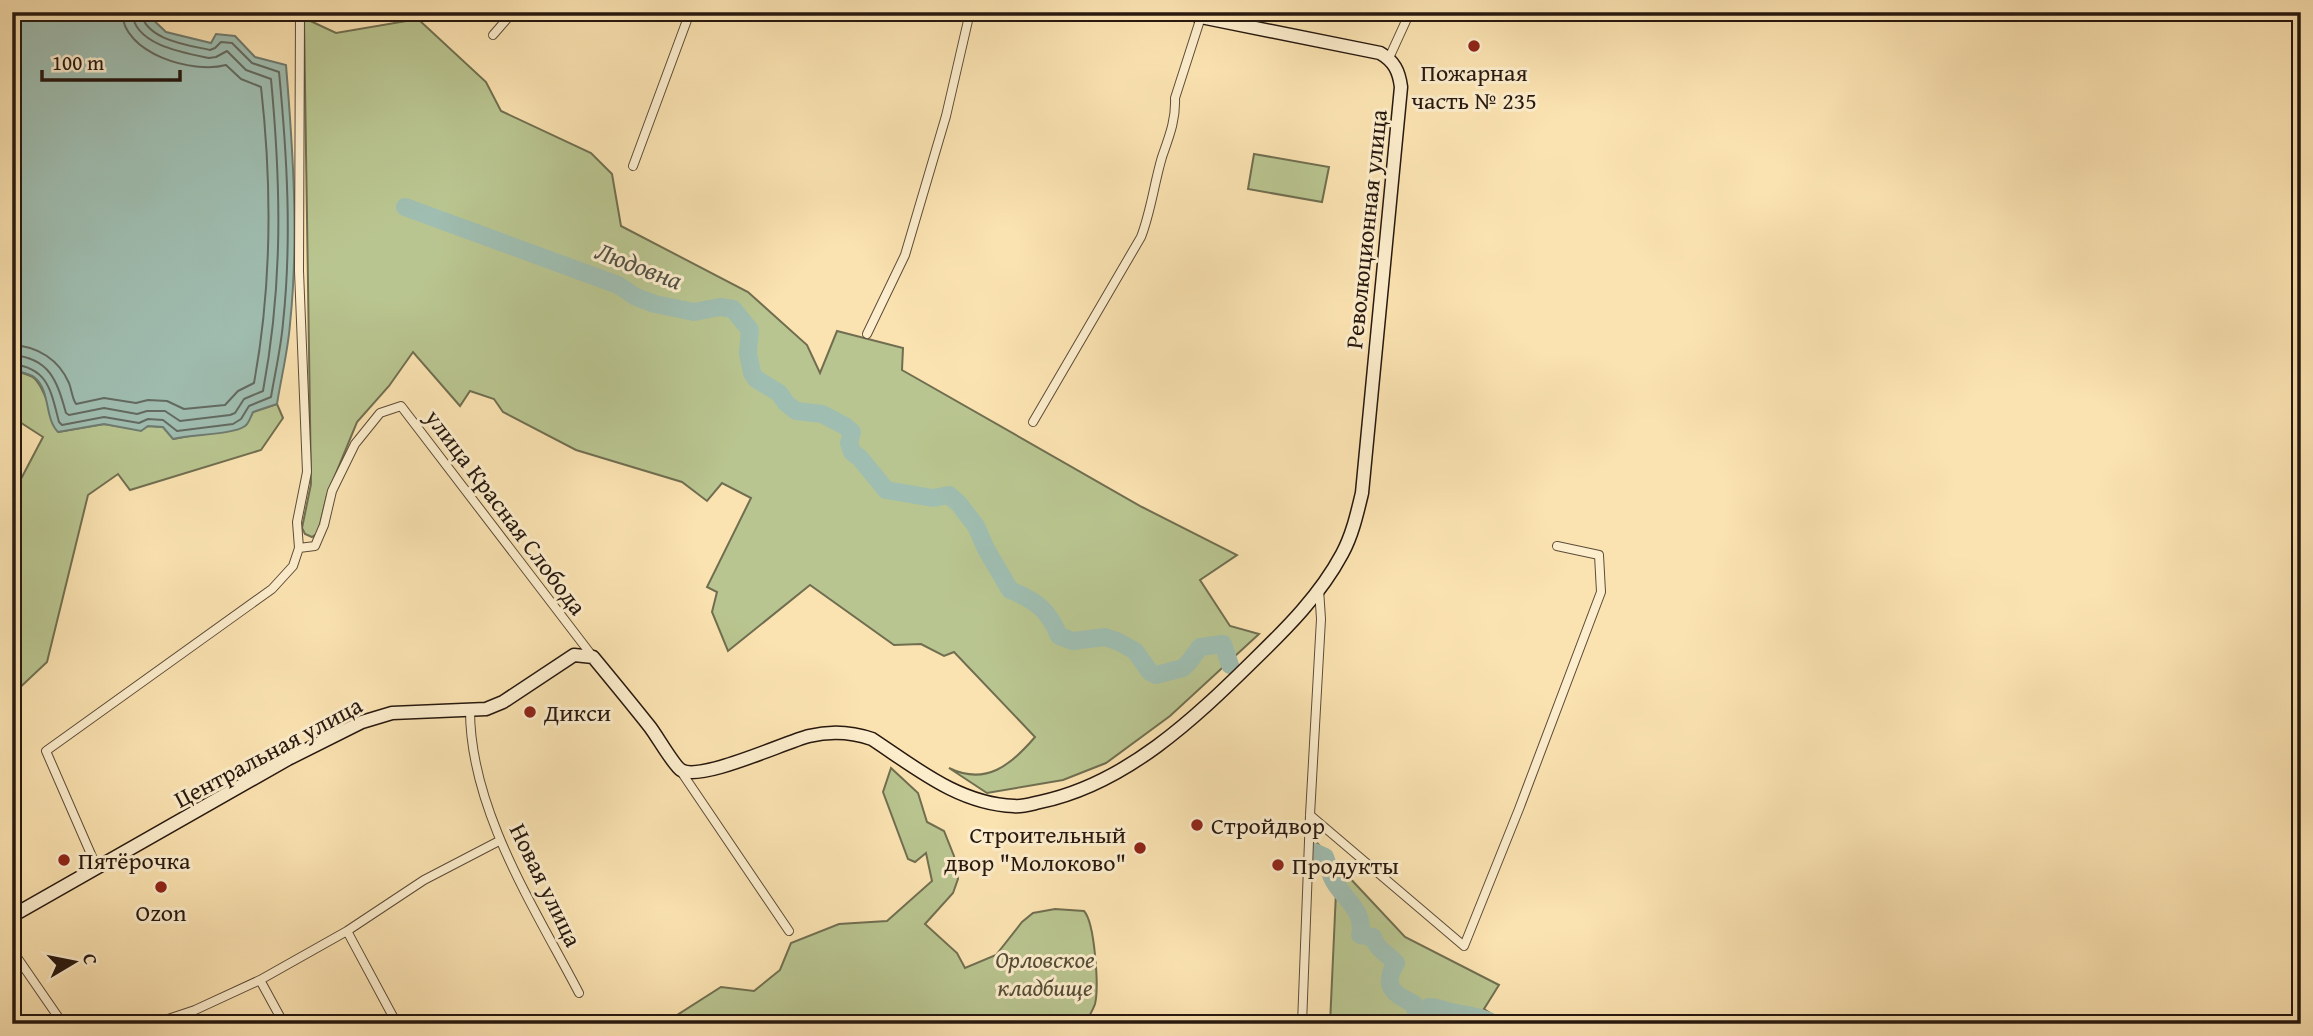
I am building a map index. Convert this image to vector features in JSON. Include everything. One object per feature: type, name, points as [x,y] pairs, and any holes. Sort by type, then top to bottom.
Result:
[{"type":"main road","points":[[1186,12],[1361,49],[1389,58]]},
{"type":"main road","name":"Революционная улица","points":[[680,770],[690,773],[724,766],[809,736],[858,734],[872,739],[955,793],[988,804],[1017,807],[1048,800],[1101,780],[1149,751],[1211,703],[1271,644],[1302,612],[1343,554],[1362,494],[1401,87],[1395,66],[1389,58]]},
{"type":"main road","name":"Центральная улица","points":[[12,916],[288,759],[362,722],[393,713],[486,709],[503,702],[574,655],[593,657]]},
{"type":"main road","points":[[593,657],[680,770]]},
{"type":"street","points":[[97,868],[46,751],[272,589],[293,566],[299,548],[297,522],[307,472],[299,271],[300,12]]},
{"type":"street","points":[[493,35],[513,12]]},
{"type":"street","points":[[633,166],[690,12]]},
{"type":"street","points":[[867,334],[905,256],[946,116],[970,12]]},
{"type":"street","points":[[1389,58],[1410,12]]},
{"type":"street","points":[[1034,422],[1141,237],[1150,214],[1162,158],[1172,133],[1175,98],[1201,17]]},
{"type":"street","name":"улица Красная Слобода","points":[[299,548],[315,546],[324,525],[332,491],[355,444],[380,413],[401,406],[593,657]]},
{"type":"street","points":[[1310,815],[1464,946],[1520,809],[1601,592],[1599,555],[1557,546]]},
{"type":"street","points":[[1301,1024],[1321,620],[1319,589]]},
{"type":"street","name":"Новая улица","points":[[470,710],[470,739],[499,841],[579,993]]},
{"type":"street","points":[[680,770],[789,931]]},
{"type":"street","points":[[153,1024],[195,1010],[260,980],[347,931],[424,880],[499,841]]},
{"type":"street","points":[[347,931],[397,1024]]},
{"type":"street","points":[[12,950],[63,1024]]},
{"type":"street","points":[[260,980],[284,1024]]},
{"type":"green space","points":[[304,18],[336,33],[418,19],[486,82],[501,111],[591,153],[612,174],[621,226],[748,292],[807,345],[820,373],[837,331],[903,348],[902,370],[1142,507],[1237,555],[1200,580],[1230,626],[1259,634],[1170,716],[1106,763],[1063,780],[987,793],[949,768],[975,775],[997,770],[1017,756],[1035,737],[954,652],[944,656],[921,644],[894,645],[810,585],[728,651],[712,612],[717,592],[707,587],[751,498],[722,483],[707,501],[682,482],[576,450],[503,412],[494,399],[470,391],[460,406],[413,352],[389,386],[357,422],[327,495],[318,533],[312,537],[305,534],[302,528],[311,484]]},
{"type":"green space","points":[[1254,154],[1329,167],[1322,202],[1248,189]]},
{"type":"green space","points":[[12,370],[29,375],[38,383],[59,432],[104,424],[141,430],[148,426],[163,427],[174,439],[246,425],[253,412],[277,404],[283,418],[261,450],[130,490],[118,474],[88,495],[47,662],[12,695],[12,496],[43,437],[12,417]]},
{"type":"green space","name":"Орловское кладбище","points":[[891,768],[918,793],[927,822],[944,831],[954,856],[958,879],[953,893],[925,924],[957,953],[965,968],[996,955],[1022,922],[1033,913],[1055,909],[1084,911],[1091,928],[1097,984],[1095,1004],[1085,1024],[663,1024],[721,987],[754,991],[780,970],[791,943],[839,924],[887,921],[932,881],[926,853],[915,862],[908,859],[883,792]]},
{"type":"green space","points":[[1317,843],[1405,937],[1499,985],[1484,1009],[1507,1024],[1330,1024],[1336,892]]},
{"type":"water","points":[[12,12],[145,12],[166,32],[211,43],[216,34],[235,36],[255,57],[286,65],[295,227],[289,334],[277,404],[253,412],[245,426],[231,431],[173,439],[163,427],[148,426],[141,431],[104,424],[58,432],[39,383],[32,376],[12,370]]},
{"type":"waterway","name":"Людовна","points":[[405,207],[618,285],[636,297],[655,304],[694,312],[720,307],[733,309],[750,330],[748,353],[756,379],[779,393],[796,411],[822,414],[845,426],[852,432],[849,443],[852,452],[886,490],[933,498],[949,495],[976,526],[1010,590],[1040,607],[1051,619],[1059,636],[1073,641],[1105,637],[1119,642],[1135,651],[1150,672],[1156,675],[1183,668],[1200,647],[1223,644],[1230,665]]},
{"type":"waterway","name":"Людовна","points":[[1314,852],[1325,857],[1333,880],[1354,907],[1360,920],[1360,935],[1373,937],[1396,963],[1390,983],[1395,993],[1414,1004],[1417,1017],[1425,1017],[1429,1007],[1432,1007],[1478,1017],[1495,1024]]},
{"type":"place","name":"Пожарная часть № 235","points":[[1474,46]]},
{"type":"place","name":"Дикси","points":[[530,712]]},
{"type":"place","name":"Стройдвор","points":[[1197,825]]},
{"type":"place","name":"Строительный двор \"Молоково\"","points":[[1140,848]]},
{"type":"place","name":"Пятёрочка","points":[[64,860]]},
{"type":"place","name":"Продукты","points":[[1278,865]]},
{"type":"place","name":"Ozon","points":[[161,887]]}]
